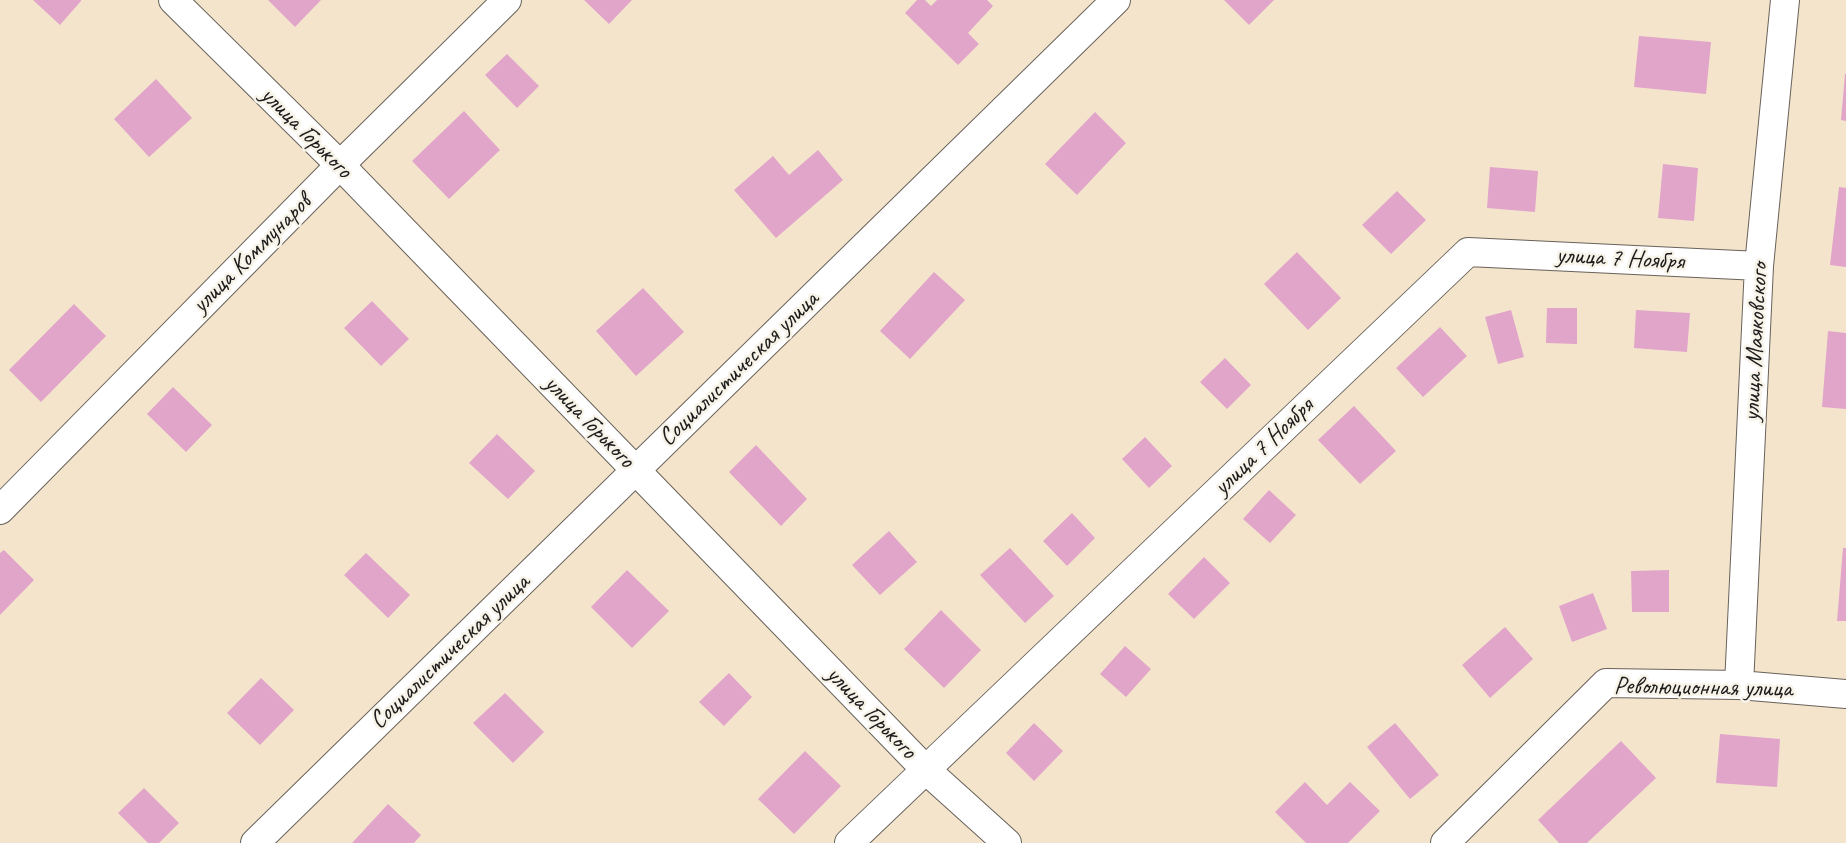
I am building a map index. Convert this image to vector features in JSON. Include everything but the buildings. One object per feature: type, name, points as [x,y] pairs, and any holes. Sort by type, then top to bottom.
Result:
[{"type":"street","name":"улица Горького","points":[[173,0],[340,165],[925,769],[1007,843]]},
{"type":"street","name":"улица Коммунаров","points":[[0,510],[340,165],[507,0]]},
{"type":"street","name":"Социалистическая улица","points":[[256,843],[1116,0]]},
{"type":"street","name":"улица Маяковского","points":[[1739,685],[1759,266],[1785,0]]},
{"type":"street","name":"улица 7 Ноября","points":[[849,843],[1468,252],[1759,266]]},
{"type":"street","name":"Революционная улица","points":[[1445,843],[1606,683],[1739,685],[1846,694]]}]
